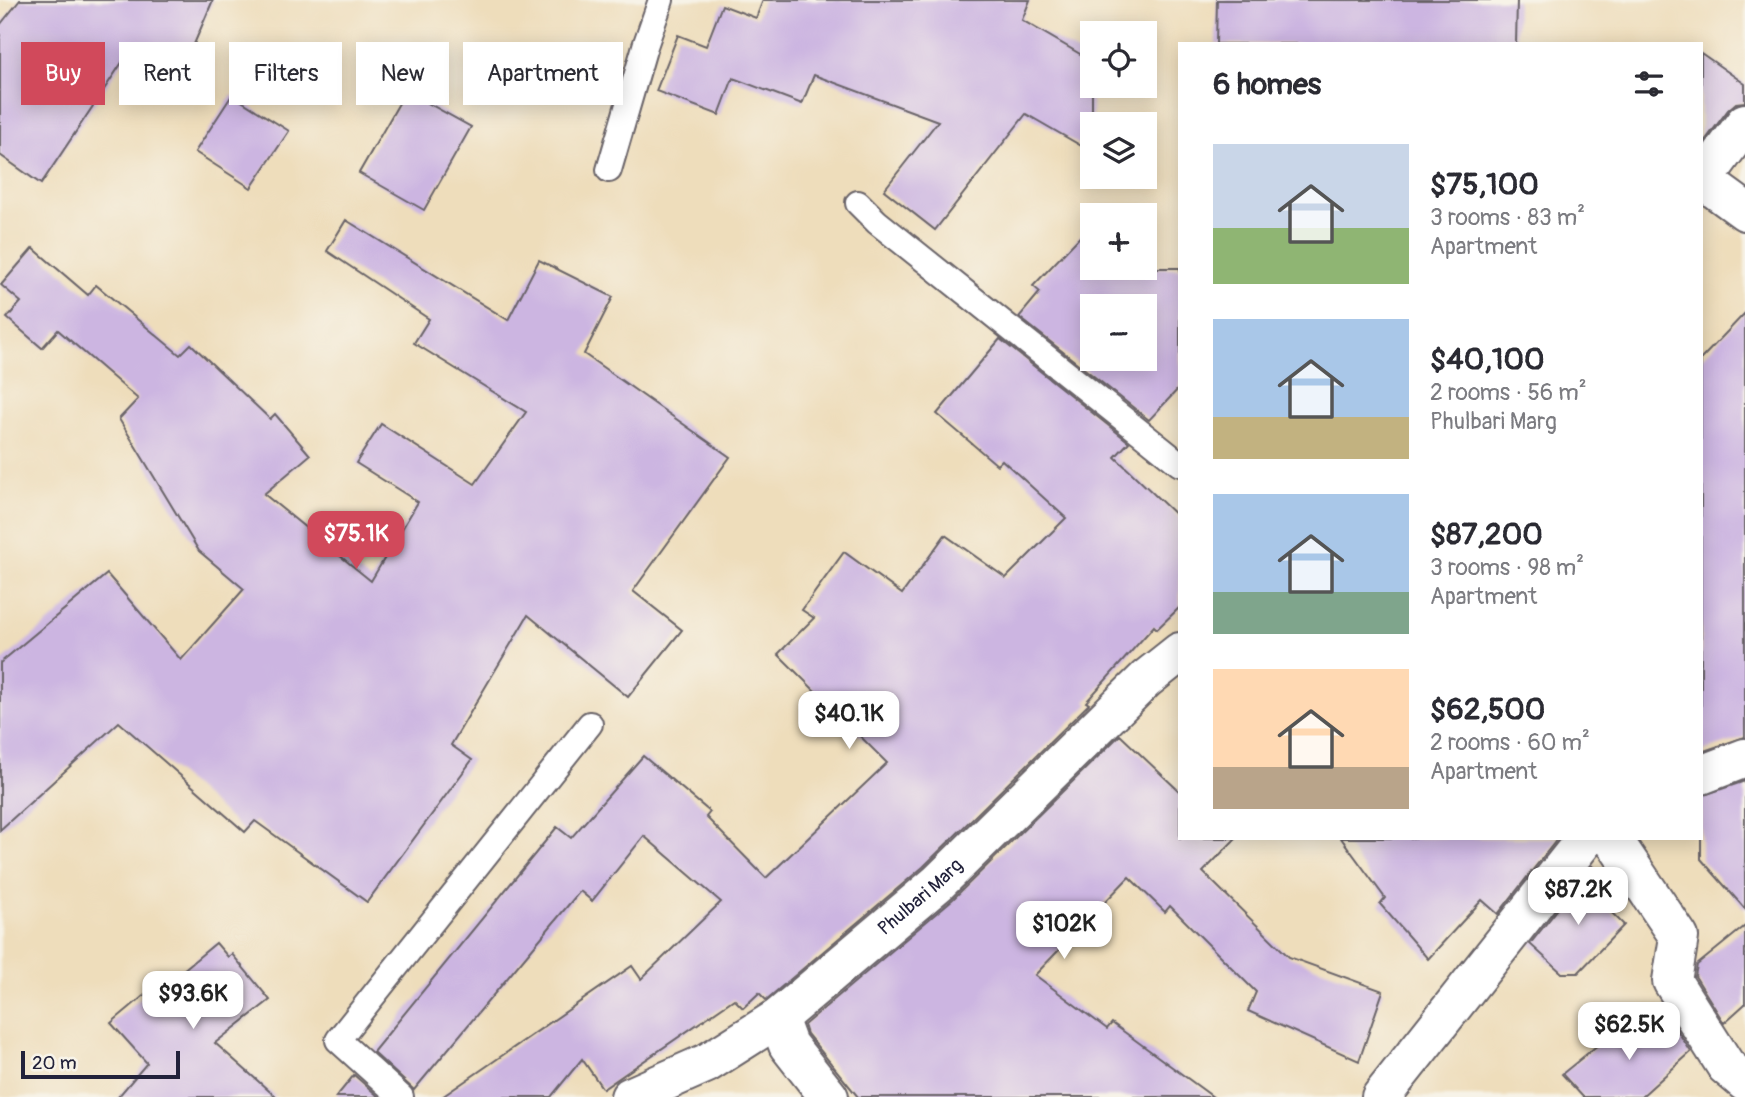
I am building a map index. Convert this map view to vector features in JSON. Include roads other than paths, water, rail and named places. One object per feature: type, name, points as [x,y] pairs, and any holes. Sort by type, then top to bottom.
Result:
[{"type":"street","points":[[1703,181],[1745,123]]},
{"type":"street","points":[[1703,183],[1745,211]]},
{"type":"street","name":"Phulbari Marg","points":[[630,1097],[707,1063],[778,1018],[938,883],[1146,679],[1178,654]]},
{"type":"street","points":[[1703,774],[1745,758]]},
{"type":"street","points":[[1381,1097],[1584,840]]},
{"type":"street","points":[[1613,840],[1679,937],[1672,981],[1727,1066],[1745,1082]]},
{"type":"street","points":[[778,1018],[788,1045],[830,1097]]},
{"type":"lane","points":[[609,170],[661,0]]},
{"type":"lane","points":[[858,203],[877,222],[1178,462]]},
{"type":"lane","points":[[401,1097],[338,1040],[590,724]]}]
